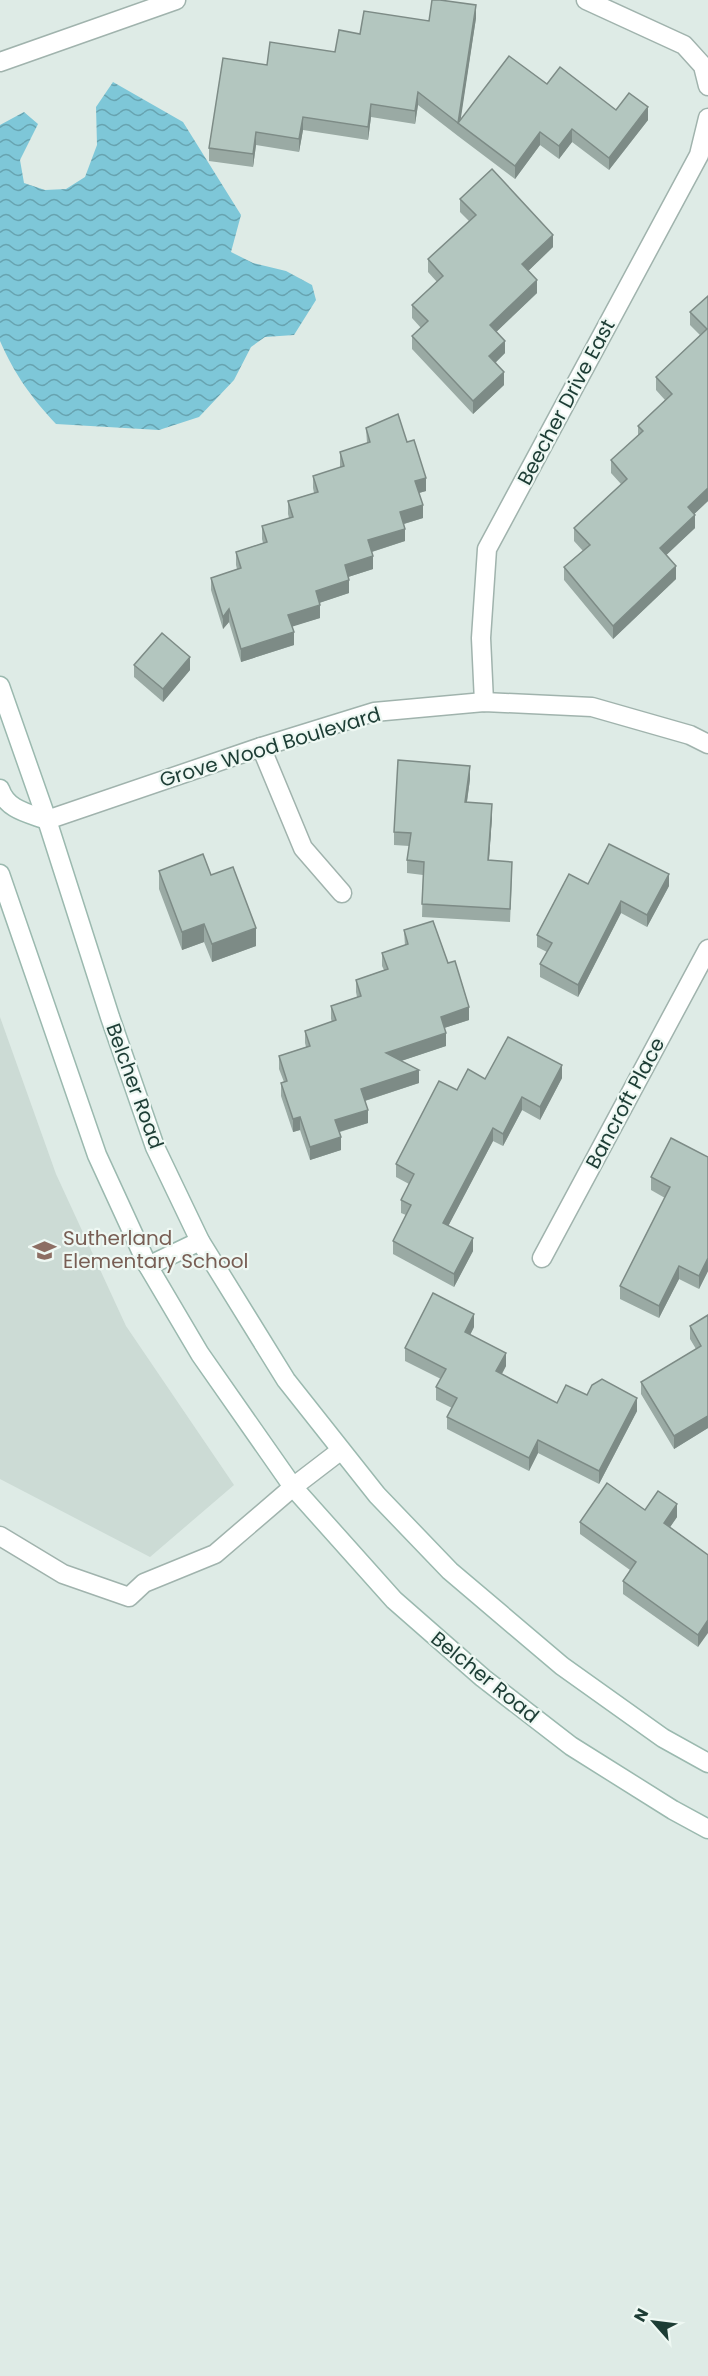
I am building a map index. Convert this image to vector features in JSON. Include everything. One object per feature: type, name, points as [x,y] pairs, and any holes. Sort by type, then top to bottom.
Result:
[{"type":"main road","points":[[0,62],[176,0]]},
{"type":"main road","points":[[586,0],[684,45],[703,66],[708,86]]},
{"type":"main road","name":"Beecher Drive East","points":[[484,702],[482,638],[487,549],[699,155],[708,118]]},
{"type":"main road","name":"Belcher Road","points":[[0,686],[47,820],[110,1017],[155,1147],[200,1241],[286,1380],[377,1495],[450,1572],[562,1666],[663,1738],[708,1763]]},
{"type":"main road","name":"Grove Wood Boulevard","points":[[47,820],[261,747],[374,712],[484,702],[592,707],[690,735],[708,744]]},
{"type":"main road","points":[[261,747],[303,848],[342,893]]},
{"type":"main road","points":[[0,789],[13,808],[47,820]]},
{"type":"main road","name":"Belcher Road","points":[[0,874],[97,1155],[148,1266],[200,1354],[293,1487],[394,1599],[483,1678],[571,1746],[673,1810],[708,1829]]},
{"type":"main road","name":"Bancroft Place","points":[[542,1258],[708,949]]},
{"type":"main road","points":[[148,1266],[200,1241]]},
{"type":"main road","points":[[0,1536],[63,1574],[129,1597],[144,1583],[215,1554],[293,1487],[340,1451]]},
{"type":"shaded area","name":"Sutherland Elementary School","points":[[0,1017],[56,1174],[126,1326],[234,1485],[150,1557],[0,1479]]},
{"type":"water","points":[[113,82],[183,122],[241,215],[231,252],[253,263],[286,271],[312,285],[316,300],[294,335],[265,337],[251,347],[234,380],[199,417],[159,430],[56,424],[24,385],[0,341],[0,125],[24,112],[38,124],[20,160],[24,183],[45,190],[66,189],[85,177],[97,145],[96,107]]},
{"type":"building","points":[[432,0],[476,5],[458,123],[418,92],[415,111],[371,104],[368,127],[303,117],[299,139],[256,132],[253,154],[209,148],[223,58],[267,65],[270,42],[335,52],[339,30],[360,34],[364,11],[429,21]]},
{"type":"building","points":[[509,56],[547,84],[560,67],[616,110],[629,93],[648,107],[609,158],[572,129],[559,146],[540,132],[515,166],[458,123]]},
{"type":"building","points":[[492,169],[553,235],[522,264],[537,280],[490,325],[505,341],[489,356],[504,372],[473,401],[412,336],[428,321],[412,305],[443,276],[428,259],[476,215],[460,199]]},
{"type":"building","points":[[708,296],[708,488],[688,507],[695,515],[660,548],[676,566],[613,626],[564,567],[590,545],[574,528],[627,479],[611,460],[643,431],[638,426],[672,394],[656,377],[707,329],[690,312]]},
{"type":"building","points":[[398,414],[407,442],[414,440],[426,478],[415,481],[423,505],[400,512],[405,529],[368,540],[373,556],[345,565],[349,580],[316,591],[320,605],[288,615],[294,632],[241,649],[229,609],[223,617],[211,578],[241,568],[236,552],[267,542],[262,526],[293,517],[288,501],[318,492],[313,476],[344,466],[340,452],[370,442],[366,428]]},
{"type":"building","points":[[162,633],[190,657],[163,689],[134,665]]},
{"type":"building","points":[[398,760],[470,766],[465,802],[492,804],[488,860],[512,862],[510,909],[422,904],[424,862],[407,860],[411,833],[394,832]]},
{"type":"building","points":[[609,844],[669,874],[647,915],[621,901],[578,985],[540,964],[552,943],[537,935],[569,874],[588,884]]},
{"type":"building","points":[[203,854],[211,875],[233,867],[256,928],[212,944],[204,924],[182,932],[159,871]]},
{"type":"building","points":[[433,921],[448,963],[455,961],[469,1007],[441,1017],[446,1033],[386,1053],[419,1070],[361,1089],[368,1110],[335,1120],[341,1137],[310,1147],[300,1117],[293,1119],[281,1083],[287,1081],[279,1056],[310,1046],[305,1031],[336,1020],[331,1006],[361,996],[356,980],[388,969],[382,953],[408,944],[404,930]]},
{"type":"building","points":[[508,1037],[562,1065],[540,1107],[522,1097],[503,1134],[493,1128],[443,1223],[473,1238],[454,1274],[393,1241],[411,1205],[401,1200],[414,1174],[396,1164],[439,1081],[457,1090],[468,1069],[485,1079]]},
{"type":"building","points":[[671,1138],[708,1157],[708,1258],[699,1276],[679,1266],[659,1306],[620,1286],[670,1187],[651,1177]]},
{"type":"building","points":[[433,1293],[474,1314],[465,1332],[506,1353],[496,1371],[557,1403],[566,1385],[587,1395],[592,1385],[602,1379],[637,1398],[599,1471],[538,1440],[529,1458],[447,1417],[457,1398],[436,1387],[446,1369],[405,1348]]},
{"type":"building","points":[[708,1315],[708,1416],[674,1436],[641,1382],[701,1346],[690,1326]]},
{"type":"building","points":[[607,1483],[645,1510],[658,1491],[677,1504],[664,1523],[708,1555],[708,1620],[698,1635],[623,1581],[636,1562],[580,1522]]},
{"type":"place","name":"Sutherland Elementary School","points":[[45,1250]]}]
